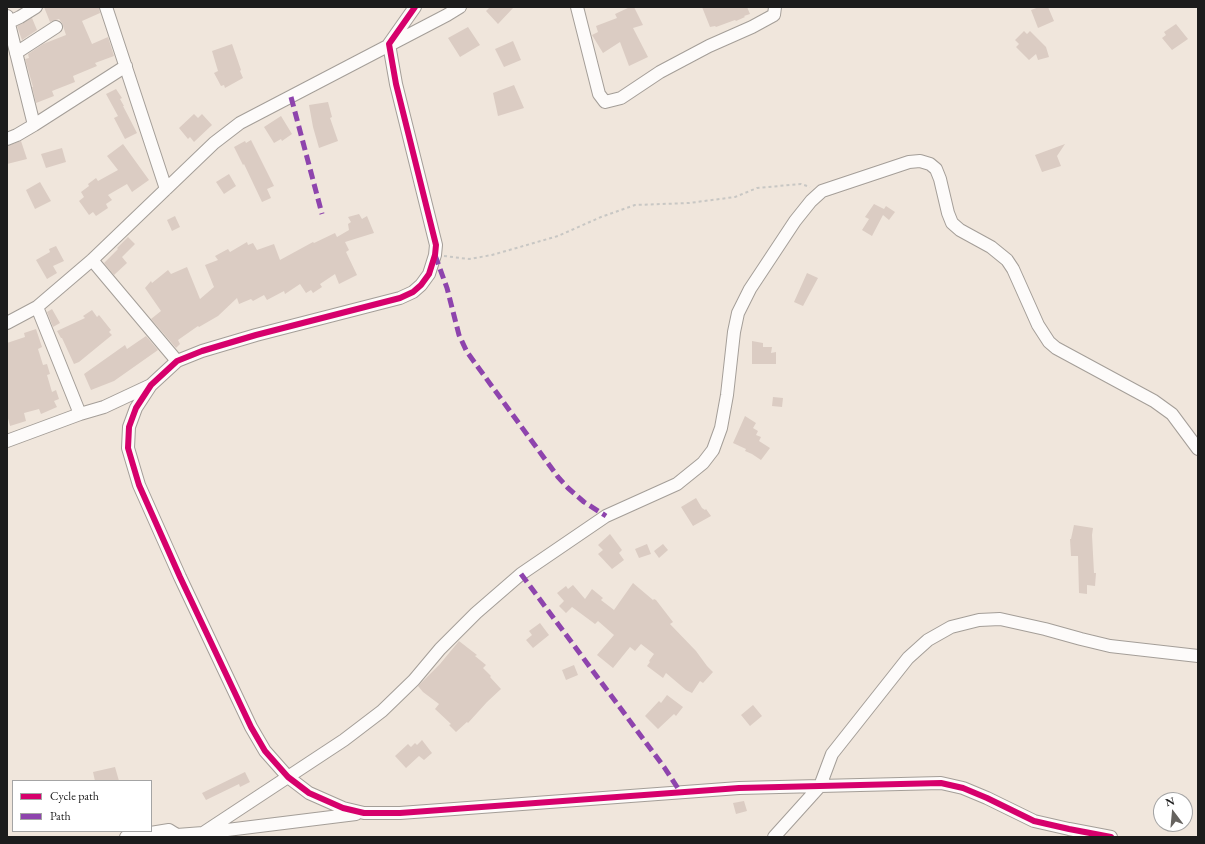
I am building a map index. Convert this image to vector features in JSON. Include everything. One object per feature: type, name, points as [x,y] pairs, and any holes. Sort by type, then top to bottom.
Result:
[{"type":"street","points":[[34,125],[7,20],[36,7]]},
{"type":"street","points":[[106,7],[166,189]]},
{"type":"street","points":[[7,441],[80,414],[104,407],[150,385],[177,361],[202,351],[256,335],[400,298],[413,292],[421,285],[429,274],[435,255],[436,245],[396,84],[389,44],[415,7]]},
{"type":"street","points":[[7,323],[37,307],[92,260],[214,143],[240,123],[389,44],[448,15],[460,7]]},
{"type":"street","points":[[577,7],[599,94],[605,102],[621,98],[667,69],[709,46],[752,27],[774,15],[775,7]]},
{"type":"street","points":[[16,53],[56,27]]},
{"type":"street","points":[[7,139],[34,125],[126,66]]},
{"type":"street","points":[[203,833],[344,740],[382,711],[414,680],[440,649],[476,612],[521,574],[606,516],[677,484],[702,463],[713,450],[721,428],[727,396],[734,332],[738,313],[750,289],[795,221],[811,201],[822,191],[909,162],[920,161],[930,164],[936,169],[940,178],[948,213],[952,223],[960,230],[991,246],[1007,260],[1013,269],[1038,326],[1049,342],[1056,348],[1154,402],[1172,414],[1198,449]]},
{"type":"street","points":[[92,260],[177,361]]},
{"type":"street","points":[[37,307],[80,414]]},
{"type":"street","points":[[150,385],[136,408],[129,427],[128,448],[140,485],[180,577],[251,727],[264,751],[288,777],[309,793],[343,808],[364,813]]},
{"type":"street","points":[[774,837],[820,786],[832,754],[908,658],[928,640],[951,627],[979,620],[1000,619],[1110,646],[1198,656]]},
{"type":"street","points":[[126,837],[169,830],[177,836],[364,813],[400,813],[739,788],[941,783],[962,788],[981,795],[1034,821],[1111,837]]},
{"type":"path","points":[[435,255],[469,259],[492,256],[558,236],[601,217],[635,205],[689,203],[735,197],[757,188],[800,184],[822,191]]},
{"type":"building","points":[[44,7],[99,7],[100,13],[82,21],[92,44],[108,37],[114,56],[95,63],[97,66],[73,76],[75,82],[52,91],[54,96],[36,103],[25,59],[29,58],[28,54],[43,44],[66,35],[59,19],[50,22]]},
{"type":"building","points":[[490,7],[514,7],[498,24],[486,11]]},
{"type":"building","points":[[630,7],[634,7],[643,25],[633,28],[648,57],[629,66],[620,42],[603,53],[592,35],[598,32],[596,26],[617,18],[615,14]]},
{"type":"building","points":[[702,7],[747,7],[750,14],[736,21],[735,20],[716,27],[710,27]]},
{"type":"building","points":[[1039,7],[1048,7],[1054,21],[1038,28],[1031,10]]},
{"type":"building","points":[[32,18],[37,30],[22,40],[17,26]]},
{"type":"building","points":[[1176,24],[1188,39],[1172,50],[1162,38],[1166,35],[1164,32]]},
{"type":"building","points":[[468,27],[480,45],[460,57],[448,38]]},
{"type":"building","points":[[1024,31],[1027,34],[1030,31],[1046,47],[1049,57],[1038,60],[1036,54],[1029,60],[1016,47],[1019,44],[1015,40]]},
{"type":"building","points":[[513,41],[521,60],[504,67],[495,49]]},
{"type":"building","points":[[232,44],[243,78],[225,88],[224,85],[221,86],[214,73],[218,71],[212,51]]},
{"type":"building","points":[[514,85],[524,108],[498,116],[493,93]]},
{"type":"building","points":[[116,89],[122,98],[120,99],[123,106],[137,133],[125,139],[114,118],[118,116],[106,94]]},
{"type":"building","points":[[328,102],[332,117],[330,118],[338,141],[319,148],[309,105]]},
{"type":"building","points":[[194,114],[198,118],[202,114],[212,125],[194,142],[190,137],[188,139],[179,128]]},
{"type":"building","points":[[281,116],[292,134],[282,141],[281,139],[274,143],[264,127]]},
{"type":"building","points":[[251,140],[274,186],[267,189],[271,198],[262,202],[234,147],[245,141],[246,143]]},
{"type":"building","points":[[21,141],[27,159],[7,164],[7,146]]},
{"type":"building","points":[[123,144],[149,180],[132,192],[127,184],[108,195],[112,200],[106,204],[108,208],[96,216],[93,212],[89,215],[79,201],[84,197],[81,192],[96,178],[98,181],[118,170],[107,156]]},
{"type":"building","points":[[1065,144],[1057,156],[1061,166],[1042,172],[1035,155]]},
{"type":"building","points":[[62,148],[66,162],[46,168],[41,154]]},
{"type":"building","points":[[229,174],[236,186],[224,194],[216,182]]},
{"type":"building","points":[[40,182],[51,201],[35,209],[26,190]]},
{"type":"building","points":[[874,204],[884,209],[886,206],[895,212],[889,220],[883,215],[872,236],[862,230],[869,219],[865,217]]},
{"type":"building","points":[[359,214],[362,219],[367,216],[374,233],[345,242],[349,250],[346,252],[357,275],[339,284],[335,274],[320,284],[322,287],[313,293],[311,290],[306,293],[300,284],[285,294],[284,291],[267,300],[264,295],[253,301],[251,299],[239,304],[237,298],[218,316],[199,327],[198,326],[178,340],[180,344],[176,348],[151,319],[161,311],[145,288],[151,281],[152,283],[168,270],[171,274],[187,267],[200,299],[214,287],[205,265],[218,260],[215,256],[228,249],[230,252],[247,242],[248,245],[253,243],[257,250],[274,244],[280,260],[313,242],[314,243],[335,233],[337,237],[349,230],[348,224],[351,222],[348,217]]},
{"type":"building","points":[[175,216],[180,227],[172,231],[167,220]]},
{"type":"building","points":[[128,237],[135,244],[122,257],[127,263],[114,275],[104,263]]},
{"type":"building","points":[[56,246],[64,261],[53,266],[57,273],[47,279],[36,260],[50,252],[49,249]]},
{"type":"building","points":[[807,273],[818,278],[803,306],[794,302]]},
{"type":"building","points":[[52,309],[60,323],[53,327],[47,312]]},
{"type":"building","points":[[92,310],[97,317],[99,315],[111,330],[109,332],[112,335],[79,362],[74,364],[62,338],[57,331],[85,318],[83,316]]},
{"type":"building","points":[[36,329],[42,347],[38,349],[43,365],[47,364],[50,374],[47,375],[52,392],[56,390],[59,399],[54,401],[57,407],[41,414],[39,409],[24,413],[26,421],[10,426],[7,414],[7,343],[25,337],[24,333]]},
{"type":"building","points":[[146,336],[158,350],[114,381],[91,390],[84,374],[125,345],[127,349]]},
{"type":"building","points":[[752,341],[763,343],[763,347],[772,347],[771,353],[776,352],[776,364],[752,364]]},
{"type":"building","points":[[773,397],[783,398],[782,407],[772,406]]},
{"type":"building","points":[[745,416],[756,423],[753,428],[758,431],[756,435],[761,437],[759,441],[770,448],[761,460],[745,451],[746,449],[733,443]]},
{"type":"building","points":[[696,498],[702,508],[705,510],[706,509],[711,516],[693,526],[681,507]]},
{"type":"building","points":[[1074,525],[1093,528],[1094,573],[1096,573],[1095,586],[1087,585],[1087,594],[1079,593],[1078,556],[1071,556],[1070,539]]},
{"type":"building","points":[[610,534],[622,550],[619,553],[624,560],[612,569],[598,554],[603,550],[598,545]]},
{"type":"building","points":[[647,544],[651,554],[639,558],[635,549]]},
{"type":"building","points":[[663,544],[668,550],[659,558],[654,551]]},
{"type":"building","points":[[633,583],[653,600],[656,600],[673,622],[670,624],[696,651],[713,672],[703,683],[700,681],[692,693],[686,690],[666,673],[663,678],[647,666],[654,654],[641,644],[635,651],[630,647],[613,668],[597,655],[614,635],[598,621],[595,624],[572,607],[566,613],[559,606],[564,601],[557,593],[566,586],[568,589],[573,585],[585,599],[592,589],[603,598],[601,600],[614,610]]},
{"type":"building","points":[[540,623],[549,635],[533,648],[526,640],[532,635],[529,631]]},
{"type":"building","points":[[459,641],[477,655],[475,656],[486,665],[483,668],[501,689],[468,723],[467,722],[456,732],[449,725],[451,724],[435,709],[439,704],[423,692],[418,686],[440,664]]},
{"type":"building","points":[[574,665],[578,675],[566,680],[562,670]]},
{"type":"building","points":[[667,695],[683,707],[676,716],[674,714],[658,729],[645,716],[659,701],[661,703]]},
{"type":"building","points":[[753,705],[762,716],[750,726],[741,715]]},
{"type":"building","points":[[422,740],[432,753],[424,760],[419,756],[406,768],[395,756],[408,744],[411,747],[415,743],[417,745]]},
{"type":"building","points":[[115,767],[119,780],[95,780],[93,772]]},
{"type":"building","points":[[245,772],[250,782],[240,787],[239,784],[206,800],[202,793]]},
{"type":"building","points":[[744,801],[747,811],[736,814],[733,803]]},
{"type":"marked path","points":[[291,97],[322,214]]},
{"type":"marked path","points":[[435,255],[447,288],[459,335],[467,352],[558,477],[584,502],[606,516]]},
{"type":"marked path","points":[[521,574],[664,767],[681,793]]},
{"type":"cycle path","points":[[415,7],[389,44],[396,84],[436,245],[435,255],[429,274],[421,285],[413,292],[400,298],[256,335],[202,351],[177,361],[151,385],[136,408],[129,427],[128,448],[139,485],[180,577],[251,727],[265,751],[288,777],[309,793],[343,808],[364,813],[400,813],[739,788],[941,783],[963,788],[1034,821],[1111,837]]}]
